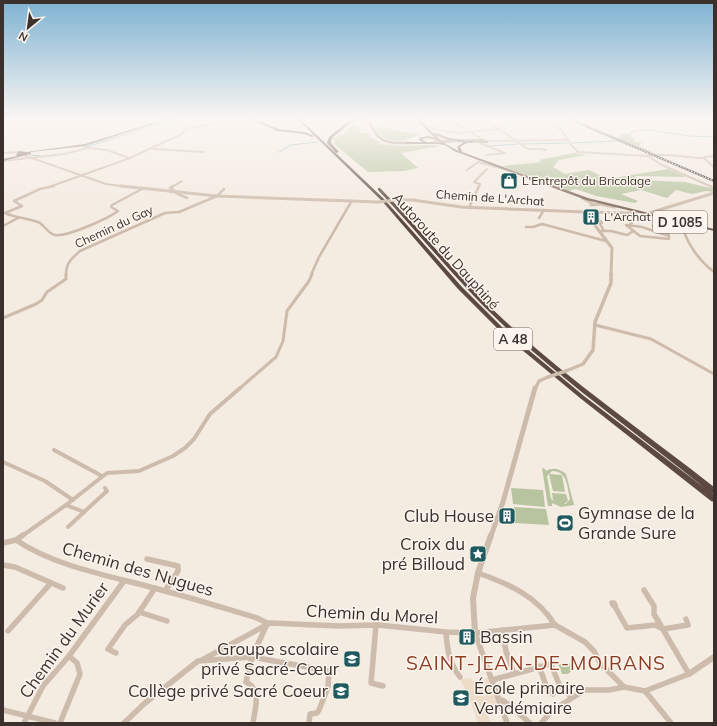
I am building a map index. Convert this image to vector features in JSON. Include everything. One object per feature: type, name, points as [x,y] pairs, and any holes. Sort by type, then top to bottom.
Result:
[{"type":"highway","name":"Autoroute du Dauphiné","points":[[332,152],[383,200],[460,288],[506,334],[582,397],[714,499]]},
{"type":"highway","name":"Autoroute du Dauphiné","points":[[337,152],[385,195],[461,281],[516,334],[570,380],[714,491]]},
{"type":"main road","points":[[3,160],[19,154],[29,155],[36,152]]},
{"type":"main road","name":"D 1085","points":[[461,152],[596,203],[714,229]]},
{"type":"main road","points":[[463,152],[467,154]]},
{"type":"main road","name":"D 1085","points":[[463,152],[596,203],[646,213]]},
{"type":"street","points":[[3,160],[29,155],[64,154],[72,152]]},
{"type":"street","points":[[112,152],[130,158]]},
{"type":"street","points":[[18,218],[5,213],[22,206],[14,201],[40,189],[50,188],[145,152]]},
{"type":"street","points":[[486,155],[505,153],[503,152]]},
{"type":"street","points":[[578,152],[648,156],[656,154],[691,158],[714,156]]},
{"type":"street","points":[[672,152],[676,156]]},
{"type":"street","points":[[3,153],[19,154]]},
{"type":"street","name":"Chemin de L'Archat","points":[[19,154],[29,155],[106,184],[142,190],[217,196],[351,202],[413,200],[443,206],[469,208],[585,212]]},
{"type":"street","points":[[648,156],[660,164],[714,188]]},
{"type":"street","points":[[704,158],[714,166]]},
{"type":"street","points":[[467,170],[478,162],[516,172]]},
{"type":"street","points":[[469,208],[480,184],[474,182],[487,169]]},
{"type":"street","points":[[171,192],[173,189],[170,188],[182,181]]},
{"type":"street","points":[[217,196],[224,189]]},
{"type":"street","name":"Chemin du Gay","points":[[18,218],[41,223],[50,233],[60,236],[94,224],[113,215],[118,211],[111,207],[112,205],[142,190]]},
{"type":"street","points":[[176,193],[187,198]]},
{"type":"street","points":[[646,213],[714,193]]},
{"type":"street","name":"Chemin du Gay","points":[[3,318],[42,300],[47,292],[66,279],[66,266],[69,260],[80,251],[165,213],[179,212],[217,196]]},
{"type":"street","points":[[3,543],[16,540],[66,506],[102,476],[110,473],[139,471],[173,456],[185,448],[194,439],[210,414],[276,357],[283,341],[287,311],[309,281],[319,257],[351,202]]},
{"type":"street","points":[[585,212],[596,203]]},
{"type":"street","points":[[539,218],[544,210]]},
{"type":"street","points":[[585,212],[636,213]]},
{"type":"street","points":[[508,723],[478,646],[474,623],[473,598],[478,573],[503,502],[535,388],[539,381],[583,364],[591,354],[594,347],[595,325],[611,283],[612,248],[585,212]]},
{"type":"street","points":[[590,212],[602,223],[600,224],[604,231]]},
{"type":"street","points":[[623,213],[632,223],[626,225],[632,232],[643,238],[669,239],[669,236]]},
{"type":"street","points":[[3,226],[18,218]]},
{"type":"street","points":[[680,221],[683,232],[702,263],[714,272]]},
{"type":"street","points":[[526,227],[544,225],[606,241]]},
{"type":"street","points":[[629,225],[669,236]]},
{"type":"street","points":[[655,227],[665,230],[669,236]]},
{"type":"street","points":[[599,231],[611,231],[627,235],[632,232]]},
{"type":"street","points":[[595,325],[651,339],[714,374]]},
{"type":"street","points":[[54,450],[102,476]]},
{"type":"street","points":[[3,462],[45,481],[73,500]]},
{"type":"street","points":[[68,526],[88,510],[107,491],[105,488]]},
{"type":"street","points":[[66,506],[84,512]]},
{"type":"street","name":"Chemin des Nugues","points":[[16,540],[29,549],[48,557],[124,581],[155,588],[257,618],[267,623]]},
{"type":"street","points":[[147,559],[178,566],[178,571],[165,591]]},
{"type":"street","points":[[3,565],[15,567],[63,588]]},
{"type":"street","points":[[478,573],[512,585],[520,590],[548,613],[554,625],[585,642],[594,651],[600,663],[624,687]]},
{"type":"street","name":"Chemin du Murier","points":[[24,723],[43,686],[69,656],[124,581]]},
{"type":"street","points":[[8,631],[51,583]]},
{"type":"street","points":[[116,653],[108,649],[125,625],[139,612],[155,588]]},
{"type":"street","points":[[644,590],[654,606],[654,614],[663,630],[692,672]]},
{"type":"street","points":[[614,606],[627,628],[655,625],[663,630],[688,625],[686,619]]},
{"type":"street","points":[[139,612],[167,621]]},
{"type":"street","points":[[253,723],[257,695],[252,685],[246,682],[252,657],[267,623]]},
{"type":"street","points":[[124,723],[134,712],[198,661],[267,623]]},
{"type":"street","name":"Chemin du Morel","points":[[267,623],[339,626],[376,625],[446,632],[476,633],[554,625]]},
{"type":"street","points":[[376,625],[371,683],[382,686]]},
{"type":"street","points":[[502,630],[506,651],[514,674]]},
{"type":"street","points":[[446,632],[448,654],[451,664],[460,677]]},
{"type":"street","points":[[60,723],[80,674],[77,663],[69,656]]},
{"type":"street","points":[[202,660],[252,657],[329,671],[328,687],[319,710],[317,713],[310,714],[309,723]]},
{"type":"street","points":[[541,723],[553,710],[585,690],[609,690],[624,687],[645,691],[656,688],[692,672],[714,657]]},
{"type":"street","points":[[492,680],[539,666],[551,664],[558,684],[572,697]]},
{"type":"street","points":[[539,666],[546,688],[553,694]]},
{"type":"street","points":[[645,691],[650,700],[671,723]]},
{"type":"street","points":[[499,699],[504,701],[530,723]]},
{"type":"street","points":[[3,710],[54,723]]},
{"type":"green space","points":[[344,152],[407,152],[401,153],[418,168],[404,171],[368,172]]},
{"type":"green space","points":[[575,153],[586,155],[559,160],[553,167],[565,174],[589,170],[607,179],[668,169],[686,177],[635,176],[639,180],[685,182],[714,189],[714,192],[706,191],[692,194],[676,190],[667,198],[641,190],[621,194],[638,201],[635,203],[596,196],[576,189],[568,191],[502,166],[541,162],[539,160]]},
{"type":"green space","points":[[542,468],[546,471],[556,469],[566,474],[574,505],[561,507],[552,503],[552,506],[548,506]],"holes":[[[552,471],[557,472],[566,480],[570,499],[566,504],[564,504],[568,501],[566,494],[552,493],[553,500],[558,504],[551,499],[547,476]]]},
{"type":"green space","points":[[549,474],[562,475],[565,492],[553,491]]},
{"type":"green space","points":[[511,488],[543,490],[545,507],[513,504]]},
{"type":"green space","points":[[514,507],[546,509],[549,525],[515,523]]},
{"type":"green space","points":[[575,663],[577,666],[568,674],[562,674],[558,664]]},
{"type":"shaded area","points":[[460,676],[463,679],[471,678],[472,681],[489,678],[500,708],[486,711],[491,723],[478,723],[470,699],[459,677]]},
{"type":"waterway","points":[[30,155],[41,156]]},
{"type":"railway","points":[[646,152],[714,181]]},
{"type":"place","name":"L'Entrepôt du Bricolage","points":[[509,181]]},
{"type":"place","name":"L'Archat","points":[[591,217]]},
{"type":"place","name":"Club House","points":[[507,516]]},
{"type":"place","name":"Gymnase de la Grande Sure","points":[[565,523]]},
{"type":"place","name":"Croix du pré Billoud","points":[[478,554]]},
{"type":"place","name":"Bassin","points":[[467,637]]},
{"type":"place","name":"Groupe scolaire privé Sacré-Cœur","points":[[352,659]]},
{"type":"place","name":"Collège privé Sacré Coeur","points":[[341,691]]},
{"type":"place","name":"École primaire Vendémiaire","points":[[461,698]]},
{"type":"district","name":"SAINT-JEAN-DE-MOIRANS","points":[[536,663]]}]
